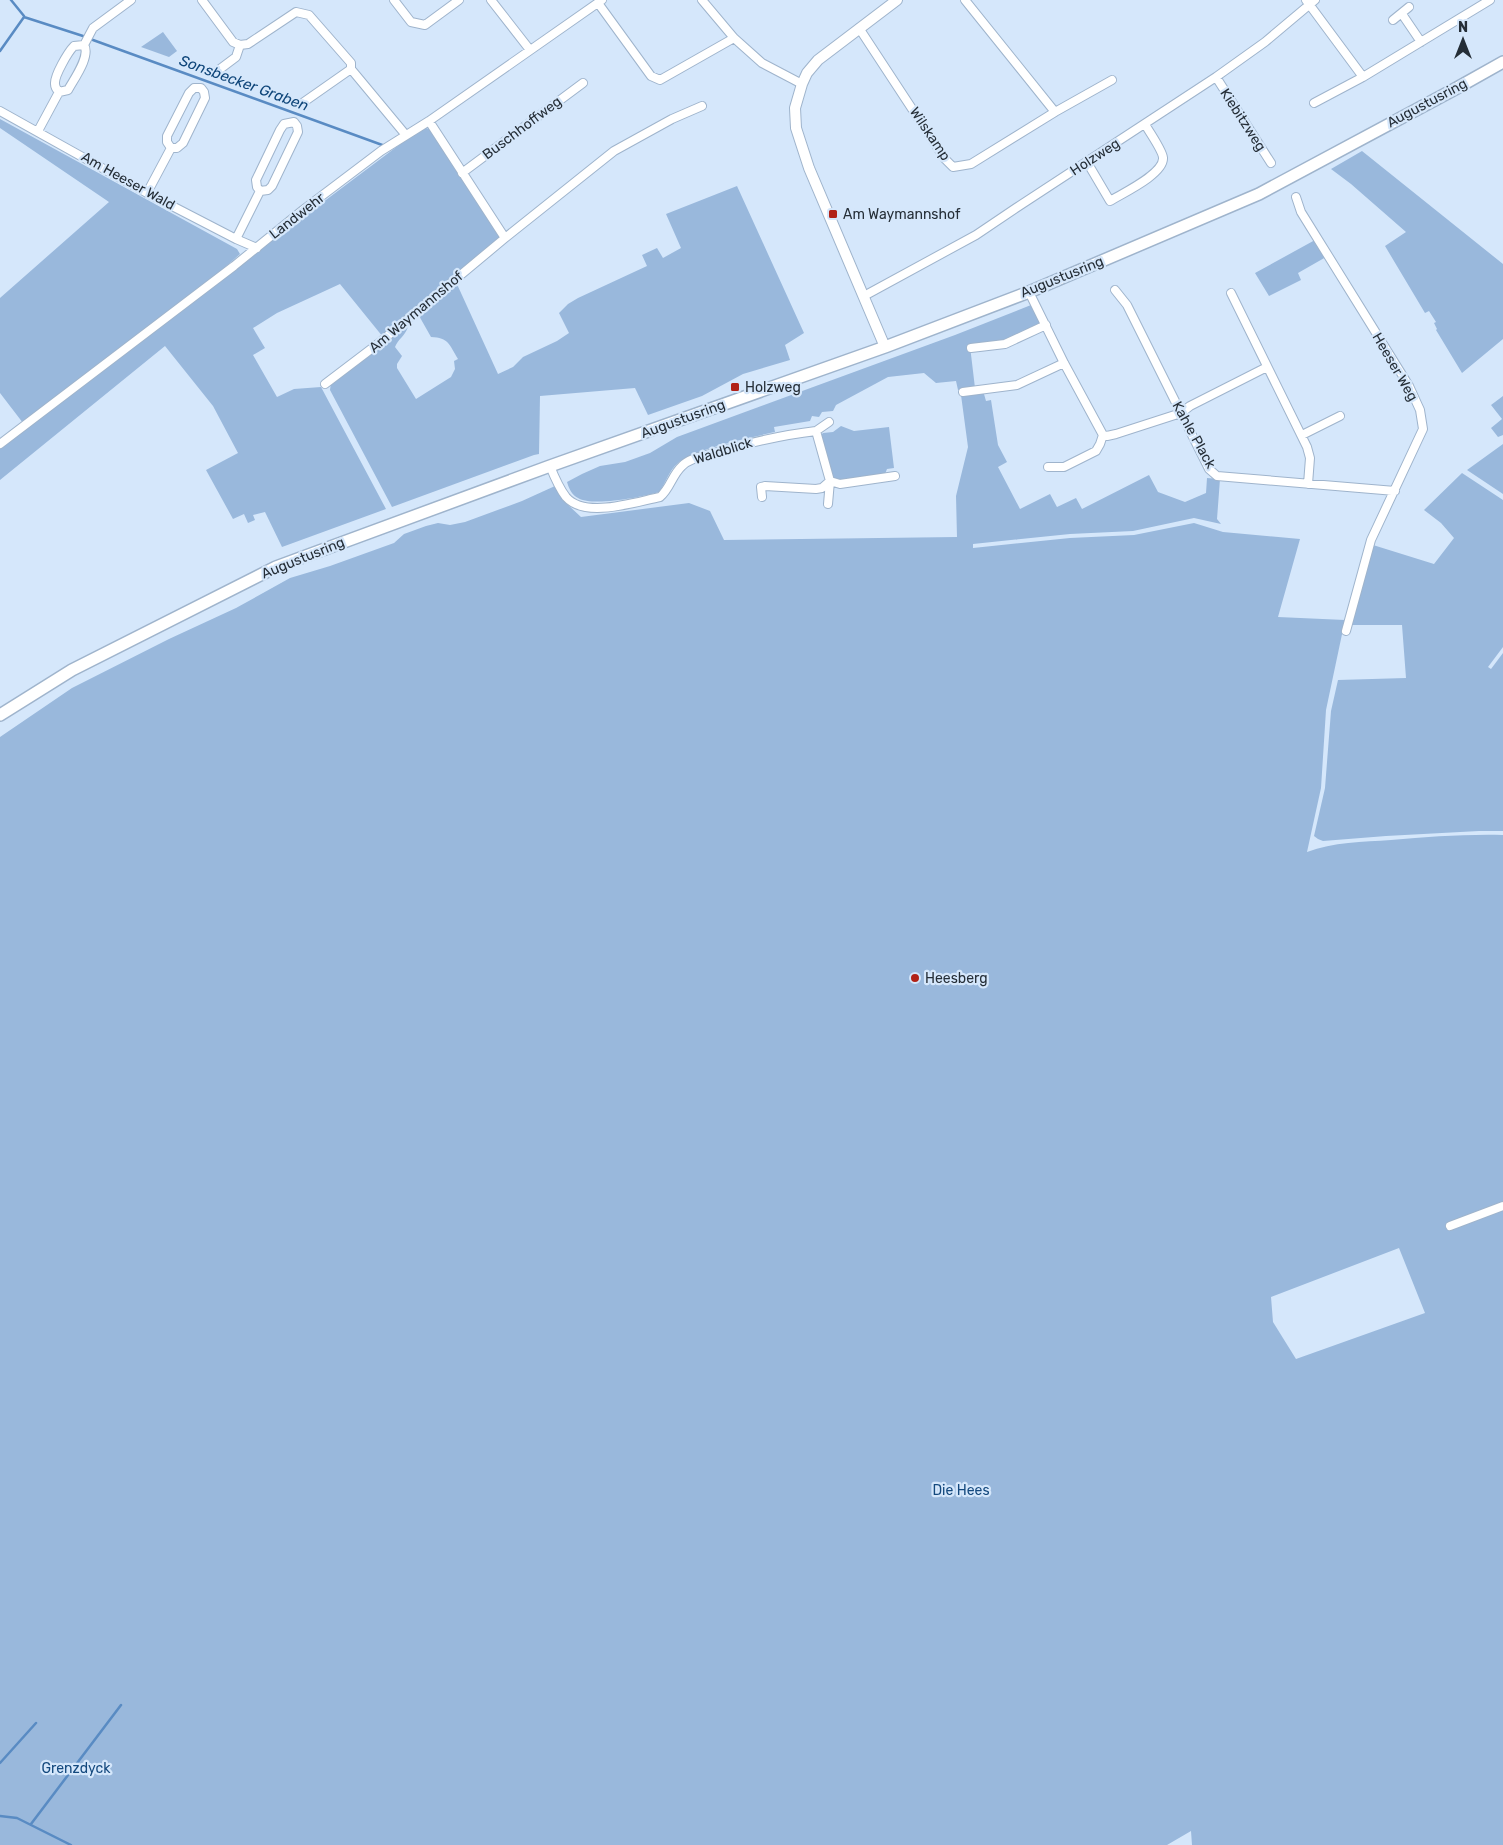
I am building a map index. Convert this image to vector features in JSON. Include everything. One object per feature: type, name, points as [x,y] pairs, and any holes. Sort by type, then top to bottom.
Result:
[{"type":"main road","name":"Augustusring","points":[[0,715],[72,670],[276,567],[550,466],[886,347],[1029,292],[1259,194],[1455,90],[1503,62]]},
{"type":"street","points":[[84,45],[93,28],[131,0]]},
{"type":"street","points":[[202,0],[229,38],[240,45],[248,44],[296,12],[309,15],[351,63],[351,69],[405,134]]},
{"type":"street","points":[[394,0],[411,22],[425,25],[459,0]]},
{"type":"street","points":[[490,0],[530,50]]},
{"type":"street","points":[[702,0],[734,38],[762,63],[802,84]]},
{"type":"street","points":[[886,347],[829,218],[801,147],[796,128],[795,108],[807,73],[818,60],[897,0]]},
{"type":"street","points":[[965,0],[1055,112]]},
{"type":"street","points":[[1474,0],[1479,8]]},
{"type":"street","points":[[1314,103],[1364,77],[1490,0]]},
{"type":"street","points":[[600,1],[651,76],[660,80],[734,38]]},
{"type":"street","name":"Landwehr","points":[[0,444],[257,248],[311,204],[405,134],[429,121],[600,1]]},
{"type":"street","points":[[1310,2],[1364,77]]},
{"type":"street","name":"Holzweg","points":[[864,296],[976,235],[1216,77],[1265,42],[1310,2]]},
{"type":"street","points":[[1393,20],[1409,7]]},
{"type":"street","points":[[1402,14],[1421,42]]},
{"type":"street","name":"Wilskamp","points":[[859,28],[945,159],[953,167],[972,164],[1055,112],[1112,80]]},
{"type":"street","points":[[38,131],[59,92],[68,90],[86,56],[87,49],[84,45]]},
{"type":"street","points":[[59,92],[55,81],[69,53],[74,46],[84,45]]},
{"type":"street","points":[[216,72],[235,57],[240,45]]},
{"type":"street","points":[[301,104],[351,69]]},
{"type":"street","name":"Kiebitzweg","points":[[1216,77],[1271,163]]},
{"type":"street","name":"Buschhoffweg","points":[[462,173],[582,83]]},
{"type":"street","points":[[201,88],[205,98],[183,143],[177,148],[171,148],[167,142],[167,136],[180,110],[192,90],[201,88]]},
{"type":"street","name":"Am Waymannshof","points":[[325,384],[379,344],[505,238],[614,151],[672,119],[702,106]]},
{"type":"street","name":"Am Heeser Wald","points":[[0,111],[147,193],[257,248]]},
{"type":"street","points":[[429,121],[505,238]]},
{"type":"street","points":[[288,122],[294,122],[298,132],[272,186],[268,190],[260,191],[256,180],[282,126],[288,122]]},
{"type":"street","points":[[1087,162],[1110,201],[1156,173],[1162,165],[1163,157],[1144,124]]},
{"type":"street","points":[[147,193],[171,148]]},
{"type":"street","points":[[236,239],[260,191]]},
{"type":"street","name":"Heeser Weg","points":[[1296,197],[1301,212],[1409,386],[1420,410],[1423,429],[1371,540],[1346,632]]},
{"type":"street","name":"Kahle Plack","points":[[1115,290],[1127,305],[1209,469],[1217,476],[1395,491]]},
{"type":"street","points":[[1029,292],[1064,363],[1103,435],[1096,451],[1064,467],[1048,467]]},
{"type":"street","points":[[1231,293],[1302,435],[1310,458],[1308,484]]},
{"type":"street","points":[[972,348],[1005,344],[1046,325]]},
{"type":"street","points":[[963,392],[1016,386],[1064,363]]},
{"type":"street","points":[[1103,435],[1116,434],[1181,413],[1190,406],[1267,367]]},
{"type":"street","points":[[1302,435],[1340,416]]},
{"type":"street","name":"Waldblick","points":[[550,466],[566,497],[576,505],[592,509],[660,497],[666,492],[682,464],[756,440],[816,431],[829,422]]},
{"type":"street","points":[[816,431],[830,481],[828,504]]},
{"type":"street","points":[[830,481],[840,484],[895,476]]},
{"type":"street","points":[[762,498],[761,487],[765,486],[816,489],[822,488],[830,481]]},
{"type":"street","points":[[1450,1226],[1503,1206]]},
{"type":"green space","points":[[163,32],[177,51],[169,57],[141,47]]},
{"type":"green space","points":[[0,119],[237,249],[240,254],[213,278],[23,423],[0,393],[0,298],[109,202],[0,128]]},
{"type":"green space","points":[[423,127],[429,129],[500,238],[383,337],[340,284],[277,313],[253,328],[265,348],[253,355],[277,397],[294,389],[321,387],[386,509],[282,547],[265,512],[253,515],[255,520],[248,523],[244,514],[233,519],[206,470],[238,453],[213,406],[165,346],[0,480],[0,445]]},
{"type":"green space","points":[[1362,151],[1503,264],[1503,339],[1462,373],[1436,330],[1434,323],[1436,322],[1429,311],[1425,313],[1385,246],[1406,232],[1331,169]]},
{"type":"green space","points":[[737,186],[804,333],[785,345],[790,360],[743,374],[702,396],[648,415],[635,388],[540,396],[539,454],[392,507],[330,390],[331,383],[402,327],[408,327],[395,347],[402,356],[397,364],[397,368],[416,399],[451,377],[455,369],[454,361],[458,359],[445,340],[431,337],[418,314],[456,282],[498,374],[513,367],[523,357],[557,341],[569,333],[559,313],[568,304],[647,266],[642,255],[657,248],[663,258],[681,248],[666,214]]},
{"type":"green space","points":[[1315,240],[1326,257],[1298,273],[1301,280],[1269,296],[1255,273]]},
{"type":"green space","points":[[1031,305],[1039,318],[1039,324],[1014,337],[970,346],[975,388],[958,390],[956,381],[936,383],[924,373],[888,377],[836,405],[833,411],[822,412],[819,417],[812,416],[810,421],[774,427],[775,432],[724,444],[686,458],[672,469],[659,492],[606,501],[585,501],[572,493],[567,482],[600,466],[625,462],[650,453],[677,437],[955,335]]},
{"type":"green space","name":"Die Hees","points":[[978,392],[984,394],[986,401],[991,400],[998,445],[1007,462],[998,467],[1020,509],[1050,494],[1057,507],[1076,498],[1082,509],[1149,475],[1158,492],[1185,502],[1206,493],[1207,478],[1220,479],[1217,519],[1221,524],[1194,518],[1133,531],[1070,534],[973,544],[973,548],[1070,538],[1134,535],[1194,523],[1223,532],[1300,539],[1278,617],[1345,620],[1326,710],[1321,788],[1307,852],[1327,846],[1359,842],[1447,836],[1503,835],[1503,1845],[1192,1845],[1191,1831],[1167,1845],[0,1845],[0,737],[72,688],[169,639],[236,608],[290,578],[394,543],[404,534],[426,526],[438,523],[450,525],[465,522],[522,501],[555,486],[566,503],[581,517],[689,503],[710,511],[724,540],[957,537],[956,496],[968,447],[961,395]],"holes":[[[1399,1248],[1425,1313],[1296,1359],[1273,1322],[1271,1297]]]},
{"type":"green space","points":[[1503,396],[1503,435],[1498,437],[1491,428],[1502,419],[1491,405]]},
{"type":"green space","points":[[841,426],[854,431],[889,427],[894,468],[887,469],[885,474],[841,480],[834,478],[831,475],[821,435],[833,432]]},
{"type":"green space","points":[[1503,444],[1503,494],[1467,470]]},
{"type":"green space","points":[[1462,473],[1503,500],[1503,647],[1488,667],[1491,669],[1503,653],[1503,831],[1323,841],[1314,836],[1325,788],[1331,711],[1338,680],[1406,678],[1402,625],[1351,625],[1373,545],[1434,564],[1454,538],[1441,523],[1424,510]]},
{"type":"waterway","name":"Sonsbecker Graben","points":[[11,0],[24,16]]},
{"type":"waterway","name":"Sonsbecker Graben","points":[[0,51],[24,17],[83,36]]},
{"type":"waterway","name":"Sonsbecker Graben","points":[[93,40],[385,146]]},
{"type":"waterway","points":[[31,1824],[121,1705]]},
{"type":"waterway","points":[[0,1763],[36,1723]]},
{"type":"waterway","points":[[0,1816],[17,1818],[71,1845]]},
{"type":"place","name":"Am Waymannshof","points":[[833,214]]},
{"type":"place","name":"Holzweg","points":[[735,387]]},
{"type":"place","name":"Heesberg","points":[[915,978]]},
{"type":"park label","name":"Grenzdyck","points":[[76,1768]]}]
